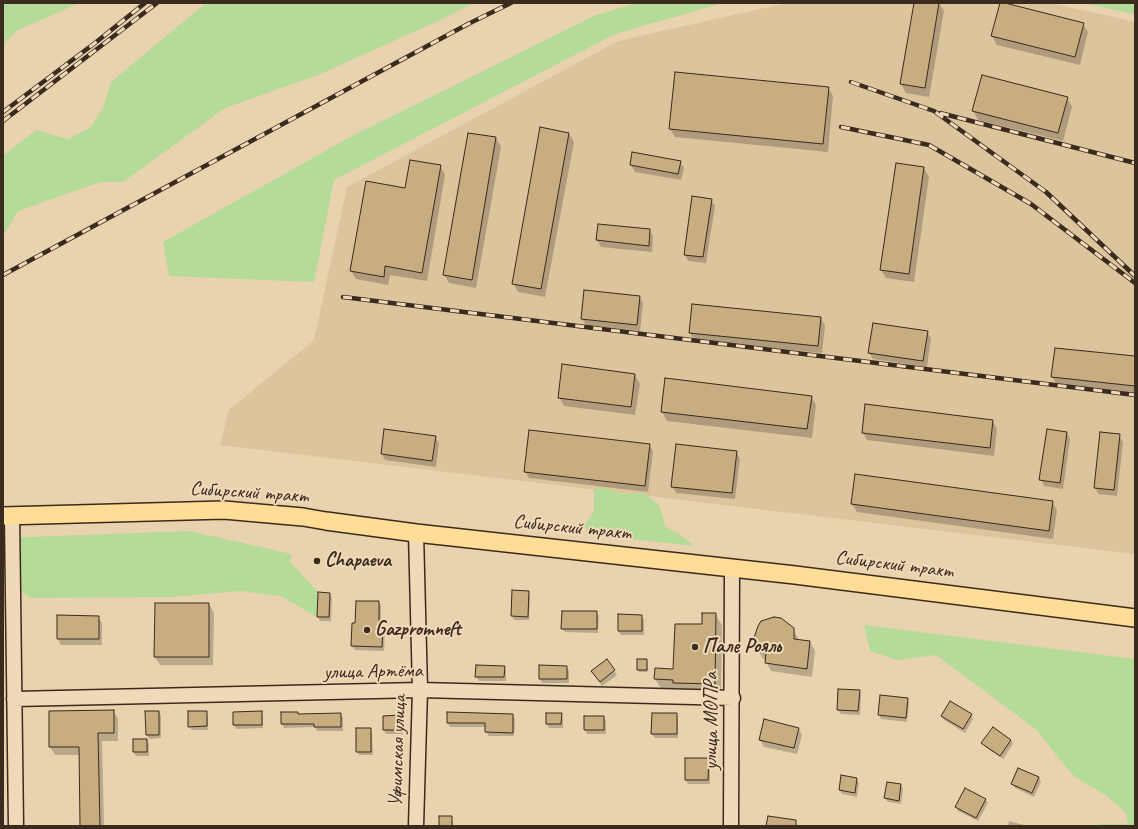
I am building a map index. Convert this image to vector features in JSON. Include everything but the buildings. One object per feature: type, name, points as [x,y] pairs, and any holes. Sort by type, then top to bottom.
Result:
[{"type":"main road","name":"Сибирский тракт","points":[[7,516],[224,510],[303,517],[326,522],[416,533],[660,559],[1135,618]]},
{"type":"street","points":[[7,516],[14,699],[16,826]]},
{"type":"street","name":"Уфимская улица","points":[[416,533],[420,690],[416,826]]},
{"type":"street","name":"улица МОПРа","points":[[731,826],[732,569]]},
{"type":"street","name":"улица Артёма","points":[[14,699],[420,690],[732,698]]},
{"type":"shaded area","points":[[787,3],[1051,3],[1135,22],[1135,554],[220,445],[229,410],[314,340],[347,187],[618,41]]},
{"type":"green space","points":[[3,3],[79,3],[18,30],[3,44]]},
{"type":"green space","points":[[206,3],[474,3],[438,21],[318,75],[225,108],[123,182],[100,182],[18,211],[3,236],[3,156],[36,130],[68,139],[91,127],[104,106],[111,82]]},
{"type":"green space","points":[[636,3],[723,3],[615,34],[334,180],[314,282],[169,276],[163,242],[352,136],[594,16]]},
{"type":"green space","points":[[1082,3],[1135,3],[1135,14]]},
{"type":"green space","points":[[604,488],[623,494],[644,493],[659,505],[665,526],[682,536],[694,546],[587,534],[585,525],[594,510],[594,489]]},
{"type":"green space","points":[[189,531],[291,554],[290,562],[318,592],[317,617],[281,596],[240,591],[171,597],[31,598],[3,580],[3,538]]},
{"type":"green space","points":[[864,625],[1135,659],[1135,826],[1097,826],[1100,824],[1128,824],[1126,813],[1107,796],[1075,777],[1037,730],[936,655],[897,660],[870,651]]},
{"type":"railway","points":[[3,112],[95,43],[145,3]]},
{"type":"railway","points":[[3,121],[157,3]]},
{"type":"railway","points":[[3,275],[468,24],[511,3]]},
{"type":"railway","points":[[851,82],[934,111],[1046,192],[1135,276]]},
{"type":"railway","points":[[940,113],[1135,163]]},
{"type":"railway","points":[[841,127],[929,145],[1031,204],[1135,283]]},
{"type":"railway","points":[[343,297],[1135,395]]},
{"type":"place","name":"Chapaeva","points":[[317,561]]},
{"type":"place","name":"Gazpromneft","points":[[367,630]]},
{"type":"place","name":"Пале Рояль","points":[[695,647]]}]
